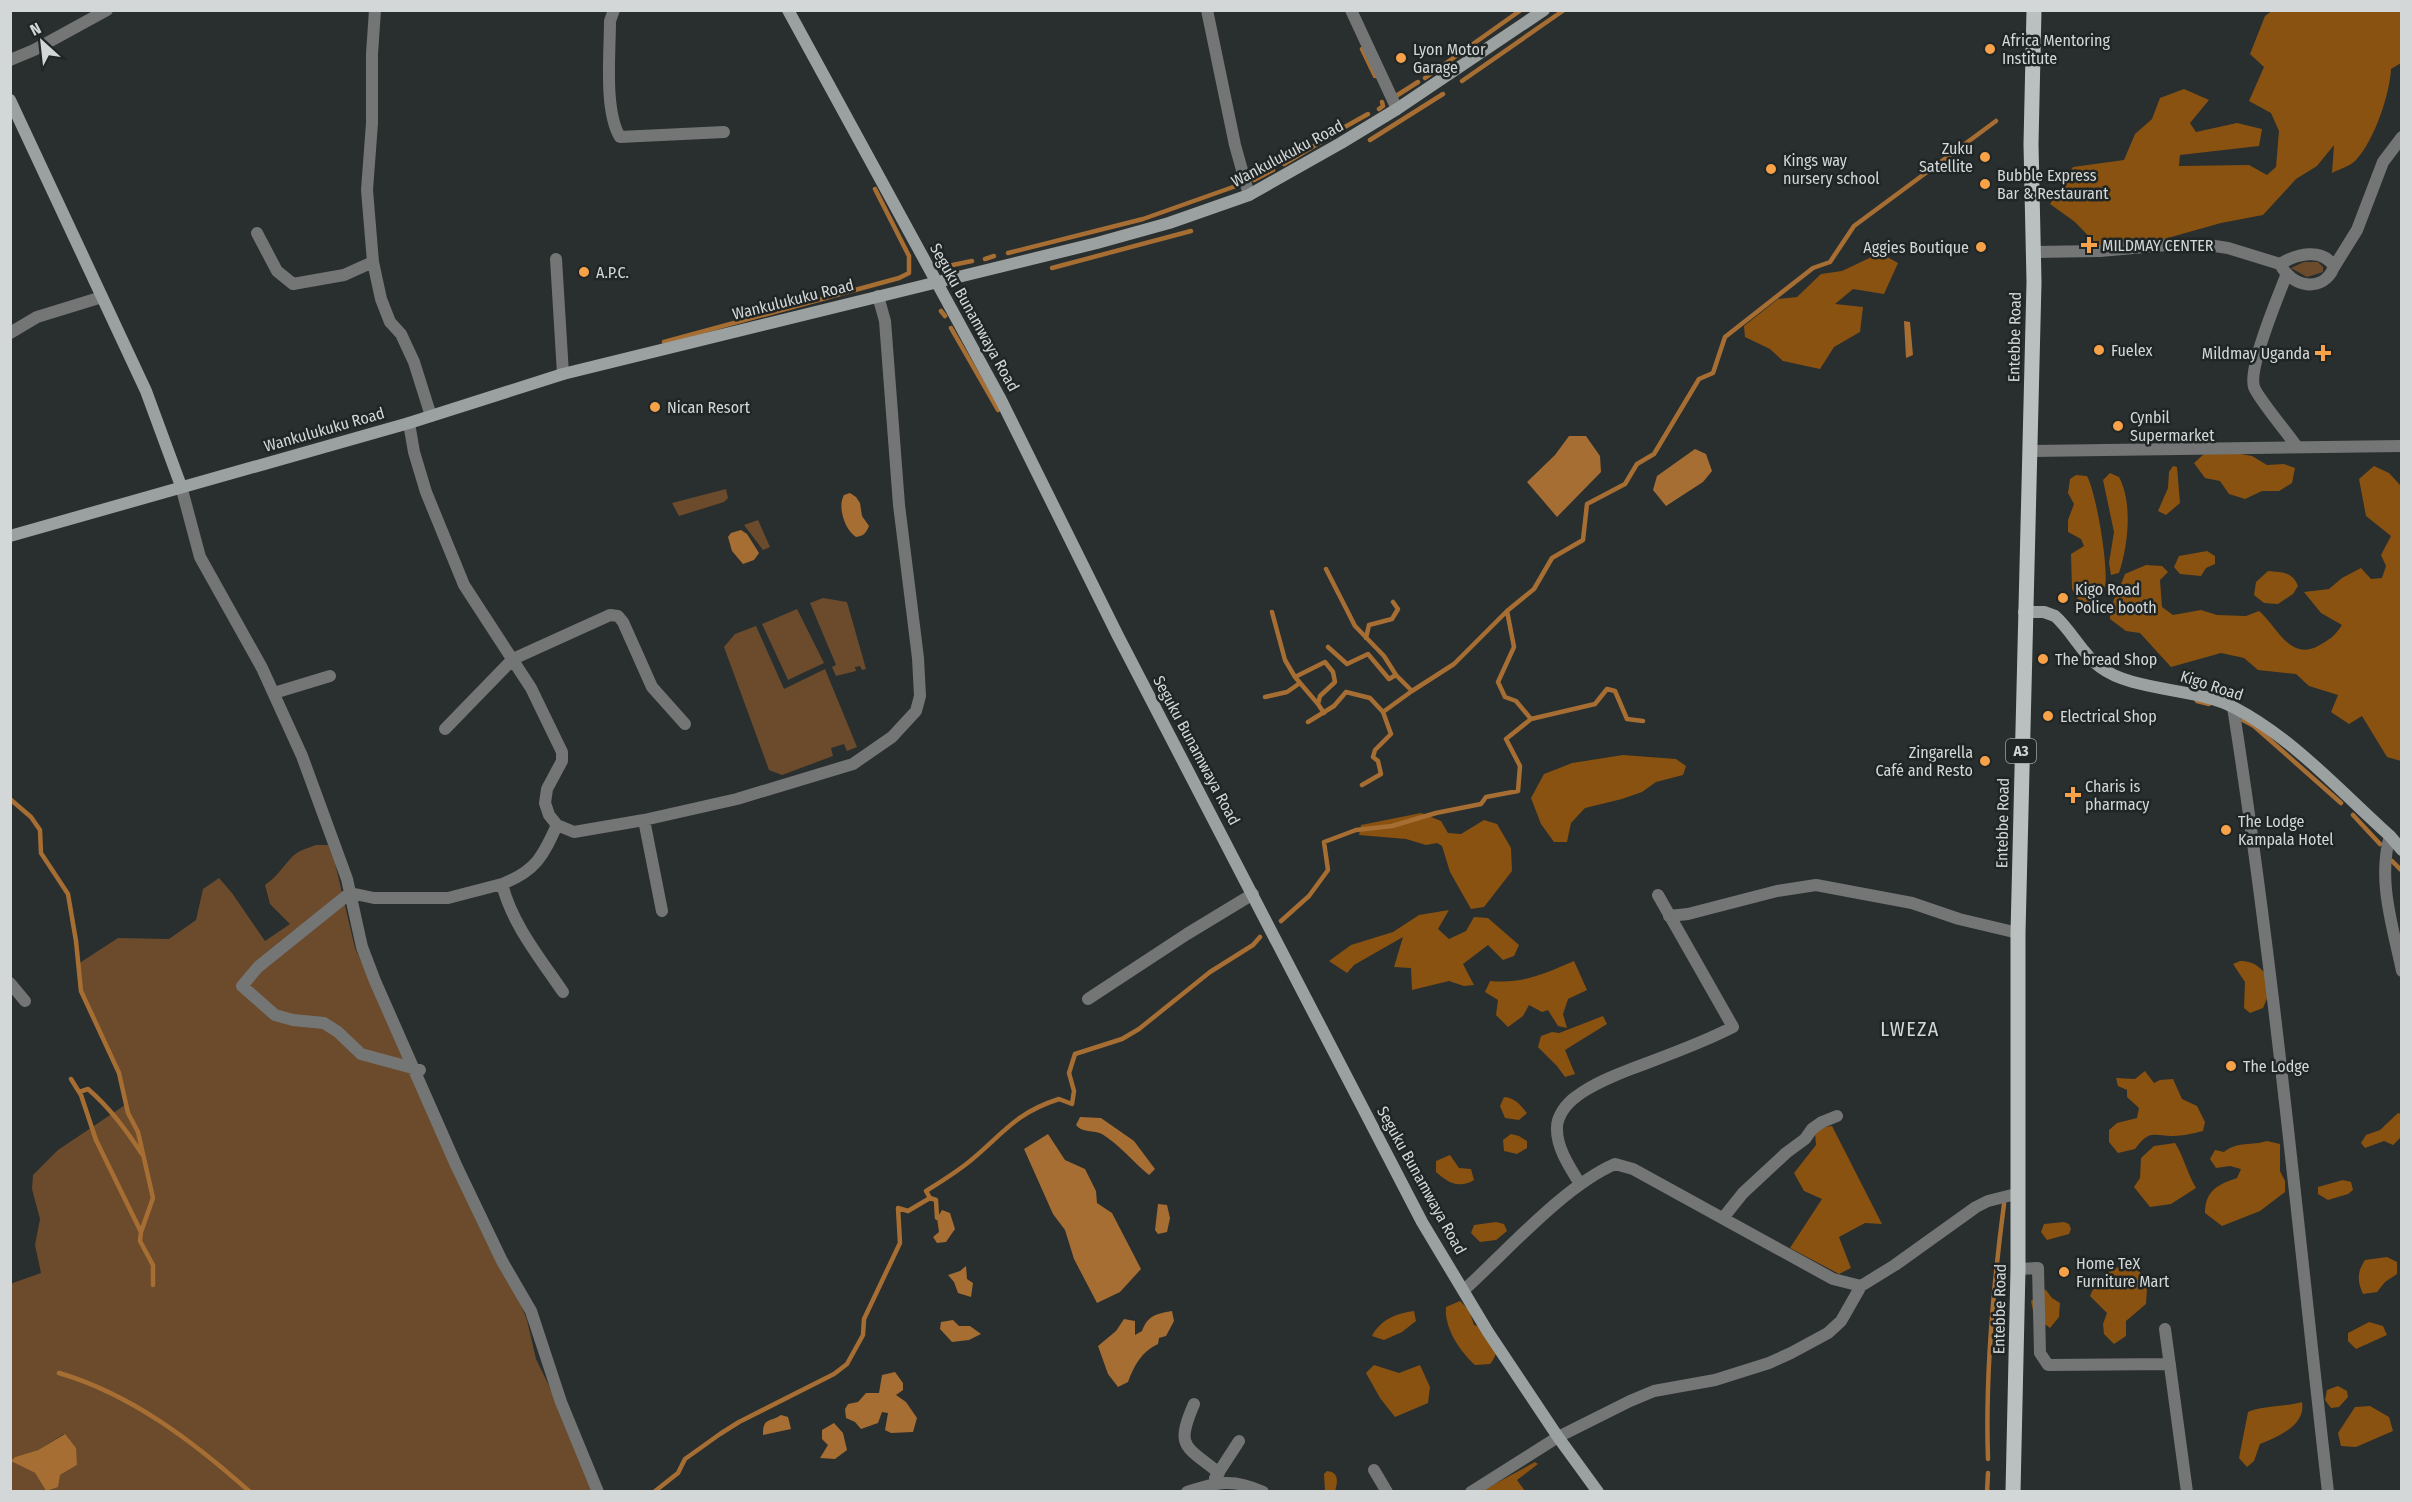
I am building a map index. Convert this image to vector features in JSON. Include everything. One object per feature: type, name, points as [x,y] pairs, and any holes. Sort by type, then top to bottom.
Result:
[{"type":"main road","name":"Seguku Bunamwaya Road","points":[[788,10],[1001,400],[1113,625],[1422,1222],[1488,1332],[1558,1437],[1598,1491]]},
{"type":"main road","name":"Wankulukuku Road","points":[[10,536],[409,423],[563,374],[1097,243],[1169,223],[1249,195],[1304,165],[1397,109],[1544,10]]},
{"type":"main road","name":"Entebbe Road","points":[[2013,1491],[2018,1269],[2016,1194],[2018,933],[2034,252],[2031,144],[2034,10]]},
{"type":"main road","points":[[10,100],[146,391],[181,486]]},
{"type":"main road","name":"Kigo Road","points":[[2024,612],[2044,612],[2055,616],[2101,668],[2124,680],[2193,694],[2233,707],[2267,727],[2390,836],[2402,850]]},
{"type":"street","points":[[10,60],[34,50],[107,10]]},
{"type":"street","points":[[375,10],[372,54],[372,134],[367,190],[373,262],[390,322],[401,334],[414,362],[431,416]]},
{"type":"street","points":[[614,10],[610,21],[611,101],[614,127],[620,136],[724,132]]},
{"type":"street","points":[[1207,10],[1235,145],[1249,195]]},
{"type":"street","points":[[1351,10],[1397,109]]},
{"type":"street","points":[[2034,252],[2100,251],[2178,244],[2208,245],[2228,248],[2283,270],[2302,284],[2322,282],[2329,277],[2357,230],[2383,162],[2402,136]]},
{"type":"street","points":[[257,233],[277,271],[293,284],[345,275],[373,262]]},
{"type":"street","points":[[2297,447],[2257,393],[2253,380],[2283,270],[2289,258],[2304,254],[2319,255],[2331,261],[2334,267]]},
{"type":"street","points":[[556,259],[563,374]]},
{"type":"street","points":[[409,423],[414,452],[426,492],[464,585],[531,688],[562,752],[562,760],[545,797],[549,814],[557,825],[574,832],[644,820],[737,799],[853,764],[892,737],[916,711],[920,696],[918,658],[899,505],[885,321],[878,296]]},
{"type":"street","points":[[10,333],[37,317],[102,297]]},
{"type":"street","points":[[2030,451],[2402,446]]},
{"type":"street","points":[[181,486],[200,557],[274,693],[302,756],[347,879],[362,947],[420,1070],[432,1113],[490,1238],[531,1311],[561,1402],[598,1491]]},
{"type":"street","points":[[445,729],[513,659],[607,615],[618,616],[652,687],[685,724]]},
{"type":"street","points":[[274,693],[330,676]]},
{"type":"street","points":[[2233,707],[2271,988],[2328,1491]]},
{"type":"street","points":[[644,820],[662,910]]},
{"type":"street","points":[[350,893],[374,898],[448,898],[502,884],[530,870],[538,862],[557,825]]},
{"type":"street","points":[[2390,836],[2384,854],[2383,872],[2402,971]]},
{"type":"street","points":[[502,884],[506,900],[524,936],[563,992]]},
{"type":"street","points":[[1669,916],[1688,914],[1777,891],[1816,885],[1911,903],[1959,919],[2018,933]]},
{"type":"street","points":[[350,893],[258,967],[242,986],[275,1015],[293,1020],[324,1023],[338,1032],[361,1054],[420,1070]]},
{"type":"street","points":[[1088,999],[1253,894]]},
{"type":"street","points":[[1580,1184],[1567,1163],[1557,1131],[1559,1118],[1566,1106],[1596,1084],[1714,1037],[1732,1027],[1658,895]]},
{"type":"street","points":[[10,983],[25,1000]]},
{"type":"street","points":[[1723,1218],[1743,1193],[1786,1153],[1805,1139],[1812,1129],[1837,1116]]},
{"type":"street","points":[[1464,1290],[1580,1184],[1605,1168],[1616,1164],[1622,1164],[1833,1280],[1861,1286]]},
{"type":"street","points":[[1471,1491],[1558,1437],[1654,1391],[1715,1380],[1791,1353],[1828,1333],[1841,1321],[1861,1286],[1895,1265],[1976,1207],[1988,1201],[2016,1194]]},
{"type":"street","points":[[2018,1269],[2038,1268],[2040,1353],[2048,1365],[2169,1364]]},
{"type":"street","points":[[2165,1329],[2187,1491]]},
{"type":"street","points":[[1194,1404],[1184,1427],[1183,1437],[1189,1449],[1219,1473]]},
{"type":"street","points":[[1211,1484],[1239,1441]]},
{"type":"street","points":[[1374,1470],[1387,1491]]},
{"type":"street","points":[[1187,1491],[1211,1484],[1239,1482],[1263,1491]]},
{"type":"shaded area","points":[[2273,10],[2401,11],[2401,63],[2391,69],[2388,91],[2380,117],[2363,152],[2354,162],[2332,173],[2334,145],[2317,166],[2296,179],[2263,215],[2221,223],[2164,239],[2101,249],[2075,222],[2050,204],[2073,167],[2124,160],[2135,134],[2152,119],[2160,98],[2184,89],[2209,100],[2190,123],[2196,132],[2237,123],[2262,129],[2259,146],[2180,155],[2179,166],[2249,165],[2267,175],[2276,167],[2279,131],[2271,113],[2249,101],[2264,67],[2250,54],[2265,16]]},
{"type":"shaded area","points":[[1880,253],[1898,263],[1884,294],[1853,289],[1835,304],[1863,307],[1860,332],[1834,347],[1820,369],[1783,361],[1770,349],[1745,337],[1744,326],[1778,299],[1797,297],[1821,274],[1842,271]]},
{"type":"shaded area","points":[[2304,262],[2318,262],[2323,267],[2323,272],[2307,277],[2291,268]]},
{"type":"shaded area","points":[[1904,321],[1910,322],[1913,355],[1906,358]]},
{"type":"shaded area","points":[[1569,436],[1586,436],[1600,456],[1601,472],[1557,517],[1527,482],[1555,455]]},
{"type":"shaded area","points":[[1695,449],[1706,454],[1712,471],[1703,482],[1666,506],[1653,490],[1657,476]]},
{"type":"shaded area","points":[[2235,453],[2252,456],[2267,465],[2284,464],[2295,468],[2292,483],[2279,491],[2262,491],[2245,499],[2229,494],[2220,481],[2205,478],[2194,463],[2204,454]]},
{"type":"shaded area","points":[[2173,466],[2177,467],[2180,503],[2166,515],[2158,511],[2168,488],[2169,472]]},
{"type":"shaded area","points":[[2374,466],[2389,473],[2401,486],[2401,761],[2387,757],[2362,716],[2349,724],[2331,712],[2338,695],[2309,686],[2296,674],[2258,670],[2244,658],[2221,653],[2171,667],[2140,633],[2126,631],[2110,619],[2113,602],[2125,574],[2146,565],[2162,566],[2168,572],[2160,580],[2162,607],[2173,615],[2201,610],[2217,615],[2246,616],[2259,611],[2284,640],[2299,649],[2318,646],[2329,640],[2342,625],[2321,613],[2304,592],[2329,589],[2342,578],[2361,568],[2371,579],[2382,578],[2386,566],[2381,555],[2391,536],[2366,516],[2359,479]]},
{"type":"shaded area","points":[[2110,473],[2119,477],[2128,512],[2127,538],[2122,562],[2119,573],[2111,575],[2109,563],[2114,532],[2103,480]]},
{"type":"shaded area","points":[[2076,475],[2087,476],[2101,530],[2106,577],[2105,586],[2095,603],[2080,603],[2072,589],[2071,554],[2084,546],[2081,539],[2068,532],[2068,520],[2074,504],[2068,493],[2070,479]]},
{"type":"shaded area","points":[[726,489],[728,498],[724,502],[679,516],[672,503]]},
{"type":"shaded area","points":[[850,493],[860,503],[862,516],[869,526],[864,534],[856,537],[848,529],[841,506],[844,495]]},
{"type":"shaded area","points":[[758,520],[770,547],[763,550],[744,525]]},
{"type":"shaded area","points":[[741,530],[747,534],[759,553],[754,560],[743,564],[732,551],[728,537],[731,533]]},
{"type":"shaded area","points":[[2207,551],[2215,556],[2215,564],[2206,568],[2201,576],[2180,574],[2174,567],[2179,556]]},
{"type":"shaded area","points":[[2268,571],[2290,575],[2298,586],[2293,594],[2278,604],[2264,603],[2254,595],[2256,582]]},
{"type":"shaded area","points":[[823,598],[847,602],[866,669],[862,670],[860,666],[855,667],[856,671],[836,676],[832,667],[836,665],[810,603]]},
{"type":"shaded area","points":[[797,609],[824,663],[788,680],[762,624]]},
{"type":"shaded area","points":[[756,626],[784,689],[825,669],[857,747],[847,751],[844,744],[831,748],[833,756],[782,775],[769,770],[724,647],[735,634]]},
{"type":"shaded area","points":[[1623,755],[1676,759],[1686,766],[1683,775],[1656,782],[1642,792],[1622,799],[1585,808],[1571,823],[1567,842],[1554,842],[1541,824],[1531,798],[1544,774],[1572,763]]},
{"type":"shaded area","points":[[1421,813],[1441,821],[1448,833],[1461,834],[1484,820],[1497,824],[1511,848],[1512,871],[1484,907],[1471,909],[1450,872],[1442,846],[1437,843],[1426,845],[1406,839],[1359,835],[1361,825]]},
{"type":"shaded area","points":[[316,845],[328,845],[335,863],[355,948],[519,1300],[527,1320],[536,1359],[571,1431],[595,1491],[46,1491],[11,1491],[10,1284],[41,1273],[35,1245],[40,1219],[32,1189],[33,1175],[58,1150],[125,1105],[119,1073],[81,991],[78,964],[118,938],[169,939],[196,920],[203,889],[219,878],[265,941],[290,924],[270,904],[265,885],[295,854]],"holes":[[[64,1434],[77,1465],[60,1475],[46,1491],[35,1473],[12,1461],[15,1457],[38,1450]]]},
{"type":"shaded area","points":[[1449,910],[1438,929],[1449,939],[1466,931],[1474,917],[1488,918],[1519,945],[1514,956],[1503,960],[1488,945],[1463,964],[1474,985],[1464,986],[1449,981],[1412,990],[1411,968],[1394,967],[1403,937],[1354,965],[1347,973],[1329,961],[1351,945],[1393,932],[1419,915]]},
{"type":"shaded area","points":[[1574,961],[1587,990],[1568,999],[1563,1014],[1567,1028],[1558,1026],[1548,1010],[1542,1012],[1529,1005],[1523,1016],[1508,1027],[1496,1015],[1498,1000],[1485,992],[1490,981],[1523,979],[1543,974]]},
{"type":"shaded area","points":[[2240,961],[2256,965],[2273,984],[2263,1008],[2250,1013],[2244,1008],[2245,982],[2233,964]]},
{"type":"shaded area","points":[[1603,1016],[1607,1024],[1565,1050],[1575,1074],[1565,1077],[1538,1047],[1541,1036],[1552,1032],[1559,1033]]},
{"type":"shaded area","points":[[2145,1071],[2154,1083],[2173,1079],[2182,1099],[2197,1106],[2205,1122],[2203,1131],[2177,1136],[2148,1136],[2135,1149],[2118,1153],[2109,1142],[2109,1130],[2117,1123],[2137,1118],[2139,1108],[2127,1097],[2127,1090],[2118,1086],[2116,1078],[2135,1079]]},
{"type":"shaded area","points":[[1504,1097],[1515,1100],[1527,1113],[1519,1120],[1505,1118],[1500,1106]]},
{"type":"shaded area","points":[[2398,1113],[2401,1114],[2401,1137],[2393,1145],[2384,1141],[2365,1148],[2361,1143],[2366,1135],[2380,1130]]},
{"type":"shaded area","points":[[1080,1117],[1101,1118],[1134,1141],[1155,1169],[1149,1175],[1109,1138],[1079,1128],[1076,1125]]},
{"type":"shaded area","points":[[1832,1126],[1882,1224],[1865,1223],[1839,1237],[1851,1268],[1839,1274],[1790,1248],[1822,1199],[1804,1191],[1794,1173],[1816,1145],[1815,1133]]},
{"type":"shaded area","points":[[1048,1134],[1065,1160],[1085,1169],[1096,1191],[1097,1203],[1112,1213],[1141,1269],[1120,1292],[1097,1303],[1074,1259],[1065,1230],[1053,1214],[1024,1149]]},
{"type":"shaded area","points":[[1511,1134],[1527,1141],[1527,1148],[1517,1154],[1504,1151],[1503,1140]]},
{"type":"shaded area","points":[[2267,1141],[2280,1144],[2280,1171],[2285,1181],[2285,1192],[2260,1211],[2222,1226],[2205,1213],[2207,1199],[2214,1189],[2237,1178],[2241,1169],[2230,1166],[2216,1168],[2210,1159],[2215,1150],[2224,1152],[2240,1145]]},
{"type":"shaded area","points":[[2175,1143],[2196,1188],[2171,1204],[2150,1207],[2134,1187],[2140,1178],[2141,1158],[2154,1146]]},
{"type":"shaded area","points":[[1450,1155],[1459,1168],[1471,1169],[1474,1180],[1464,1184],[1454,1183],[1436,1172],[1436,1161]]},
{"type":"shaded area","points":[[2343,1180],[2351,1182],[2353,1190],[2348,1194],[2328,1200],[2318,1194],[2318,1187]]},
{"type":"shaded area","points":[[1158,1204],[1167,1205],[1170,1218],[1167,1232],[1158,1234],[1155,1230]]},
{"type":"shaded area","points":[[942,1210],[950,1213],[955,1229],[946,1242],[937,1243],[933,1237],[939,1232],[937,1218]]},
{"type":"shaded area","points":[[1496,1222],[1504,1224],[1507,1231],[1496,1240],[1480,1242],[1471,1233],[1474,1225]]},
{"type":"shaded area","points":[[2064,1222],[2069,1224],[2071,1229],[2069,1234],[2047,1240],[2041,1232],[2044,1224]]},
{"type":"shaded area","points":[[2387,1257],[2397,1262],[2397,1274],[2385,1282],[2377,1292],[2363,1294],[2359,1277],[2365,1260]]},
{"type":"shaded area","points":[[2126,1264],[2137,1266],[2147,1288],[2146,1304],[2126,1321],[2126,1336],[2114,1344],[2104,1334],[2103,1324],[2107,1313],[2090,1296],[2096,1284],[2104,1276]]},
{"type":"shaded area","points":[[966,1266],[967,1279],[973,1283],[971,1297],[958,1293],[954,1282],[948,1275]]},
{"type":"shaded area","points":[[2042,1290],[2046,1290],[2060,1303],[2059,1317],[2050,1328],[2034,1316],[2031,1301]]},
{"type":"shaded area","points":[[1460,1301],[1469,1310],[1474,1325],[1493,1330],[1495,1334],[1497,1348],[1490,1364],[1475,1365],[1450,1331],[1446,1307]]},
{"type":"shaded area","points":[[1172,1311],[1174,1321],[1166,1336],[1159,1338],[1158,1344],[1143,1355],[1128,1382],[1118,1387],[1108,1374],[1098,1346],[1116,1331],[1124,1319],[1135,1321],[1135,1335],[1142,1331],[1153,1316]]},
{"type":"shaded area","points":[[1414,1311],[1416,1321],[1402,1332],[1384,1340],[1372,1336],[1375,1330],[1390,1318]]},
{"type":"shaded area","points":[[953,1320],[959,1326],[970,1326],[981,1334],[969,1340],[952,1342],[940,1329],[941,1322]]},
{"type":"shaded area","points":[[2369,1322],[2383,1326],[2387,1335],[2356,1349],[2348,1341],[2348,1333]]},
{"type":"shaded area","points":[[1374,1365],[1399,1373],[1420,1365],[1430,1387],[1428,1403],[1395,1417],[1380,1398],[1366,1373]]},
{"type":"shaded area","points":[[895,1372],[903,1383],[903,1390],[896,1395],[906,1402],[917,1418],[913,1432],[891,1433],[885,1430],[888,1413],[882,1412],[878,1423],[861,1429],[855,1422],[846,1418],[845,1409],[848,1404],[858,1402],[866,1393],[879,1393],[882,1375]]},
{"type":"shaded area","points":[[2338,1386],[2347,1391],[2348,1397],[2339,1407],[2331,1408],[2325,1400],[2327,1390]]},
{"type":"shaded area","points":[[2302,1402],[2300,1418],[2295,1424],[2282,1434],[2260,1444],[2254,1461],[2247,1467],[2239,1458],[2248,1412]]},
{"type":"shaded area","points":[[2370,1406],[2389,1417],[2393,1431],[2356,1447],[2341,1446],[2338,1433],[2355,1407]]},
{"type":"shaded area","points":[[781,1415],[788,1417],[791,1429],[763,1435],[764,1425]]},
{"type":"shaded area","points":[[834,1423],[843,1433],[847,1450],[835,1459],[820,1458],[828,1445],[822,1439],[822,1430]]},
{"type":"shaded area","points":[[65,1434],[76,1448],[77,1465],[60,1475],[58,1487],[46,1491],[35,1473],[11,1461],[15,1457],[38,1450]]},
{"type":"shaded area","points":[[1535,1462],[1538,1464],[1517,1480],[1525,1491],[1480,1492]]},
{"type":"shaded area","points":[[1327,1471],[1336,1475],[1335,1491],[1325,1491],[1324,1474]]},
{"type":"waterway","points":[[1425,78],[1521,10]]},
{"type":"waterway","points":[[1462,81],[1564,10]]},
{"type":"waterway","points":[[1362,49],[1375,76]]},
{"type":"waterway","points":[[1396,96],[1418,82]]},
{"type":"waterway","points":[[1370,140],[1443,94]]},
{"type":"waterway","points":[[1379,109],[1383,106],[1382,102]]},
{"type":"waterway","points":[[1343,128],[1368,114]]},
{"type":"waterway","points":[[1281,921],[1309,896],[1328,870],[1324,842],[1356,830],[1392,826],[1436,813],[1481,804],[1486,797],[1518,791],[1520,766],[1506,739],[1531,719],[1516,701],[1505,697],[1498,682],[1514,647],[1507,611],[1534,589],[1552,558],[1583,540],[1587,504],[1625,484],[1637,464],[1654,454],[1699,379],[1713,373],[1725,337],[1813,268],[1830,262],[1854,226],[1996,121]]},
{"type":"waterway","points":[[1284,164],[1334,134]]},
{"type":"waterway","points":[[1254,180],[1273,170]]},
{"type":"waterway","points":[[1008,253],[1143,219],[1236,186]]},
{"type":"waterway","points":[[664,342],[899,278],[909,273],[909,256],[875,189]]},
{"type":"waterway","points":[[1052,268],[1191,231]]},
{"type":"waterway","points":[[985,259],[994,256]]},
{"type":"waterway","points":[[938,268],[972,261]]},
{"type":"waterway","points":[[941,311],[945,316]]},
{"type":"waterway","points":[[951,328],[998,410]]},
{"type":"waterway","points":[[1326,569],[1355,626],[1384,656],[1396,675],[1412,691],[1454,664],[1507,611]]},
{"type":"waterway","points":[[1366,638],[1369,625],[1392,619],[1398,609],[1393,602]]},
{"type":"waterway","points":[[1272,612],[1285,660],[1295,677],[1318,704]]},
{"type":"waterway","points":[[1328,647],[1347,664],[1368,654],[1389,679],[1396,675]]},
{"type":"waterway","points":[[1295,677],[1325,662],[1333,672],[1335,682],[1320,696],[1318,704],[1324,713]]},
{"type":"waterway","points":[[1265,697],[1287,692],[1300,683]]},
{"type":"waterway","points":[[1531,719],[1595,704],[1607,689],[1615,691],[1627,719],[1643,721]]},
{"type":"waterway","points":[[1308,722],[1334,706],[1346,692],[1370,698],[1383,712],[1412,691]]},
{"type":"waterway","points":[[2197,701],[2209,704]]},
{"type":"waterway","points":[[1362,785],[1381,774],[1378,761],[1373,757],[1375,750],[1391,734],[1383,712]]},
{"type":"waterway","points":[[2243,720],[2254,726],[2341,803]]},
{"type":"waterway","points":[[10,799],[31,817],[40,830],[41,853],[68,894],[81,991],[119,1073],[128,1113],[138,1132],[153,1198],[141,1232]]},
{"type":"waterway","points":[[2353,815],[2380,844]]},
{"type":"waterway","points":[[2392,861],[2402,871]]},
{"type":"waterway","points":[[930,1198],[926,1191],[965,1165],[1018,1119],[1059,1099],[1072,1104],[1074,1091],[1069,1073],[1075,1054],[1122,1039],[1139,1029],[1210,972],[1253,945],[1260,937]]},
{"type":"waterway","points":[[71,1079],[81,1095],[96,1140],[141,1232],[140,1241],[153,1265],[153,1285]]},
{"type":"waterway","points":[[79,1092],[88,1089],[96,1096],[142,1154]]},
{"type":"waterway","points":[[654,1492],[678,1473],[685,1459],[720,1434],[834,1374],[847,1364],[863,1335],[864,1319],[900,1243],[898,1208],[908,1211],[930,1198],[936,1200],[937,1218]]},
{"type":"waterway","points":[[1988,1459],[1991,1331],[2004,1204]]},
{"type":"waterway","points":[[59,1373],[111,1393],[136,1407],[207,1455],[250,1492]]},
{"type":"waterway","points":[[1987,1492],[1988,1473]]},
{"type":"place","name":"Africa Mentoring Institute","points":[[1990,49]]},
{"type":"place","name":"Lyon Motor Garage","points":[[1401,58]]},
{"type":"place","name":"Zuku Satellite","points":[[1985,157]]},
{"type":"place","name":"Kings way nursery school","points":[[1771,169]]},
{"type":"place","name":"Bubble Express Bar & Restaurant","points":[[1985,184]]},
{"type":"place","name":"MILDMAY CENTER","points":[[2089,245]]},
{"type":"place","name":"Aggies Boutique","points":[[1981,247]]},
{"type":"place","name":"A.P.C.","points":[[584,272]]},
{"type":"place","name":"Fuelex","points":[[2099,350]]},
{"type":"place","name":"Mildmay Uganda","points":[[2323,353]]},
{"type":"place","name":"Nican Resort","points":[[655,407]]},
{"type":"place","name":"Cynbil Supermarket","points":[[2118,426]]},
{"type":"place","name":"Kigo Road Police booth","points":[[2063,598]]},
{"type":"place","name":"The bread Shop","points":[[2043,659]]},
{"type":"place","name":"Electrical Shop","points":[[2048,716]]},
{"type":"place","name":"Zingarella Café and Resto","points":[[1985,761]]},
{"type":"place","name":"Charis is pharmacy","points":[[2073,795]]},
{"type":"place","name":"The Lodge Kampala Hotel","points":[[2226,830]]},
{"type":"place","name":"The Lodge","points":[[2231,1066]]},
{"type":"place","name":"Home TeX Furniture Mart","points":[[2064,1272]]},
{"type":"district","name":"LWEZA","points":[[1910,1029]]}]
